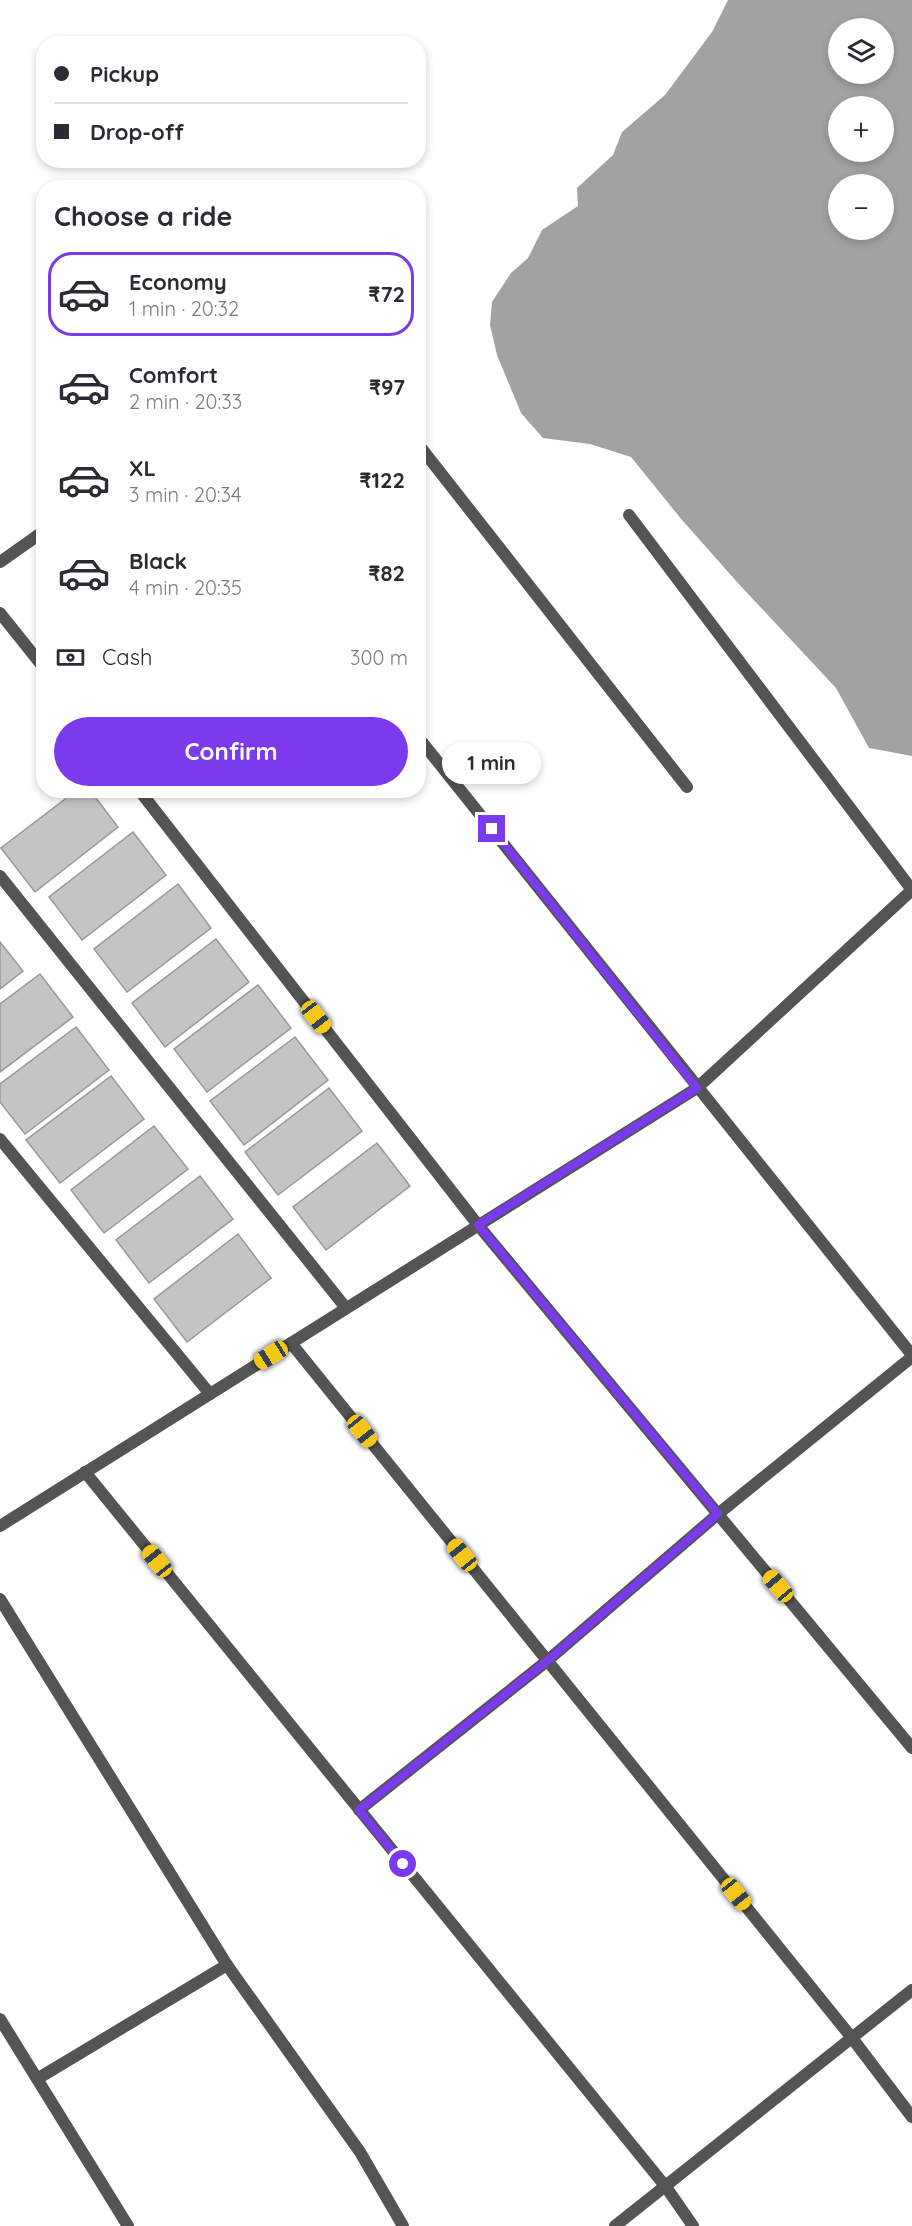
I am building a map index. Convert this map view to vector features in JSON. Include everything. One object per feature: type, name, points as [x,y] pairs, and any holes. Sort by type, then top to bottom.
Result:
[{"type":"street","points":[[426,454],[687,787]]},
{"type":"street","points":[[0,1526],[697,1088],[912,890],[629,515]]},
{"type":"street","points":[[0,562],[36,537]]},
{"type":"street","points":[[0,613],[36,658]]},
{"type":"street","points":[[359,1810],[547,1661],[718,1514],[912,1356],[426,747]]},
{"type":"street","points":[[145,798],[478,1225],[912,1748]]},
{"type":"street","points":[[0,876],[346,1308]]},
{"type":"street","points":[[0,1139],[210,1394]]},
{"type":"street","points":[[291,1343],[852,2038],[912,2117]]},
{"type":"street","points":[[85,1472],[666,2187],[693,2226]]},
{"type":"street","points":[[0,1599],[227,1965],[360,2152],[403,2226]]},
{"type":"street","points":[[37,2079],[227,1965]]},
{"type":"street","points":[[615,2226],[912,1990]]},
{"type":"street","points":[[0,2019],[128,2226]]},
{"type":"shaded area","points":[[728,0],[912,0],[912,756],[869,748],[836,688],[737,582],[682,520],[631,457],[590,444],[543,438],[521,413],[497,355],[490,325],[492,302],[511,273],[528,258],[542,230],[578,206],[577,188],[613,155],[622,132],[665,95],[712,32]]},
{"type":"building","points":[[67,798],[96,798],[118,827],[35,892],[1,848]]},
{"type":"building","points":[[133,832],[166,875],[82,940],[49,897]]},
{"type":"building","points":[[178,884],[211,928],[127,992],[94,949]]},
{"type":"building","points":[[216,939],[249,982],[165,1047],[132,1003]]},
{"type":"building","points":[[0,942],[23,971],[0,989]]},
{"type":"building","points":[[40,974],[73,1017],[0,1072],[0,1004]]},
{"type":"building","points":[[258,985],[291,1028],[207,1092],[174,1049]]},
{"type":"building","points":[[76,1027],[109,1070],[25,1134],[0,1102],[0,1084]]},
{"type":"building","points":[[295,1037],[328,1080],[244,1145],[210,1101]]},
{"type":"building","points":[[111,1076],[144,1119],[60,1183],[26,1140]]},
{"type":"building","points":[[329,1088],[362,1131],[278,1195],[245,1152]]},
{"type":"building","points":[[154,1126],[188,1169],[104,1233],[71,1190]]},
{"type":"building","points":[[377,1143],[410,1186],[326,1250],[293,1207]]},
{"type":"building","points":[[200,1176],[233,1219],[149,1283],[116,1240]]},
{"type":"building","points":[[238,1234],[271,1278],[187,1342],[154,1299]]},
{"type":"route","points":[[403,1864],[359,1810],[547,1661],[718,1514],[478,1225],[697,1088],[492,829]]}]
